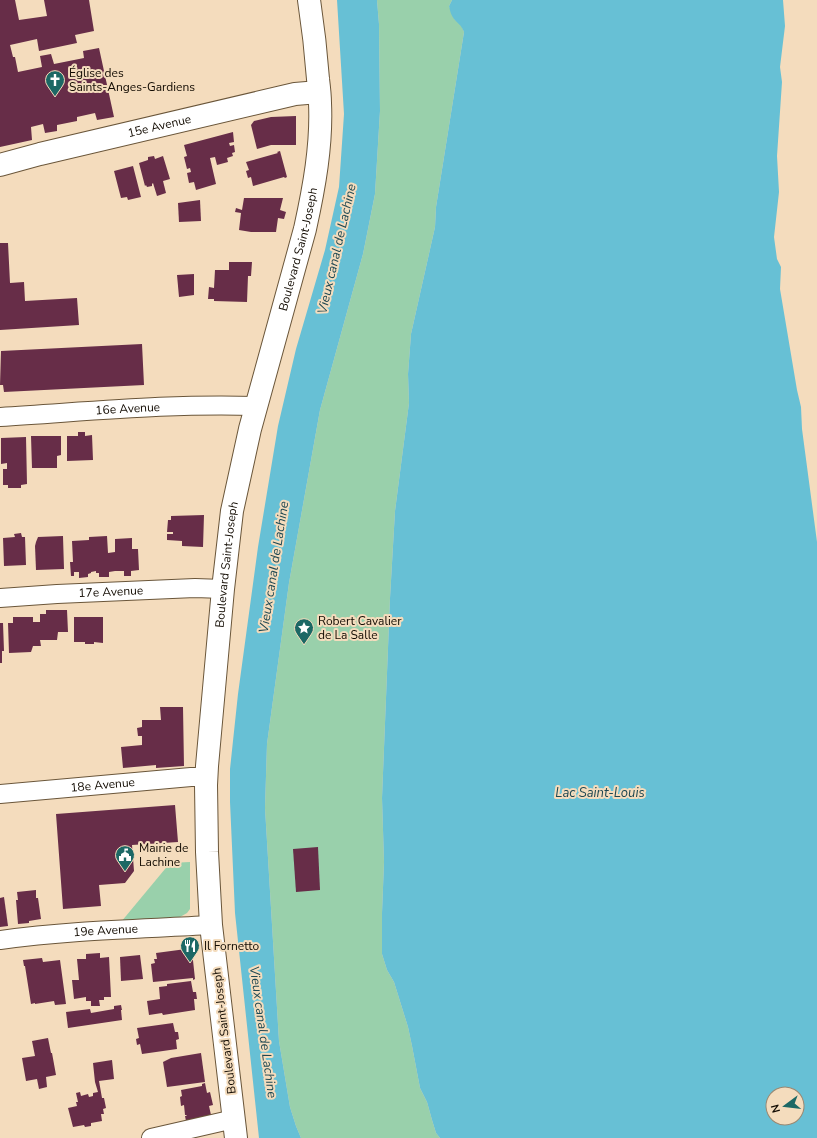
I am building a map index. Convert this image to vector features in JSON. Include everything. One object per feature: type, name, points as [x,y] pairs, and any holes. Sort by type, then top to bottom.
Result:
[{"type":"street","name":"Boulevard Saint-Joseph","points":[[235,1128],[211,925],[207,852],[206,777],[223,589],[232,511],[250,429],[305,229],[312,198],[319,147],[320,103],[314,35],[309,0]]},
{"type":"street","name":"15e Avenue","points":[[0,165],[40,154],[295,94],[319,92]]},
{"type":"street","name":"16e Avenue","points":[[0,417],[163,407],[256,406]]},
{"type":"street","name":"17e Avenue","points":[[0,598],[195,588],[223,589]]},
{"type":"street","name":"18e Avenue","points":[[0,794],[191,777],[206,777]]},
{"type":"street","name":"19e Avenue","points":[[0,940],[102,931],[211,925]]},
{"type":"street","points":[[152,1138],[235,1128]]},
{"type":"green space","points":[[377,0],[452,0],[449,6],[455,20],[461,24],[464,32],[436,207],[435,227],[411,334],[408,374],[409,403],[395,511],[382,798],[384,862],[382,954],[387,970],[394,982],[408,1027],[420,1088],[427,1102],[436,1133],[440,1138],[301,1138],[290,1107],[279,1041],[265,808],[267,744],[289,583],[320,410],[363,254],[375,194],[380,111],[379,24]]},
{"type":"green space","points":[[190,862],[190,909],[187,913],[180,917],[121,922],[170,863]]},
{"type":"water","name":"Vieux canal de Lachine","points":[[337,0],[377,0],[379,24],[380,111],[375,194],[363,254],[320,410],[289,583],[267,744],[265,808],[279,1041],[290,1107],[301,1138],[259,1138],[235,913],[230,769],[238,694],[258,547],[278,426],[296,349],[325,250],[339,187],[344,114]]},
{"type":"water","name":"Lac Saint-Louis","points":[[452,0],[783,0],[785,26],[780,67],[782,82],[777,156],[779,192],[774,237],[777,259],[781,267],[780,289],[801,407],[802,429],[817,542],[817,1138],[440,1138],[436,1133],[427,1102],[420,1088],[408,1027],[394,982],[387,970],[382,954],[384,862],[382,798],[395,511],[409,403],[408,374],[411,334],[435,227],[436,207],[464,32],[451,13],[449,6]]},
{"type":"building","name":"Église des Saints-Anges-Gardiens","points":[[0,0],[15,0],[19,20],[47,16],[44,0],[89,0],[94,31],[75,35],[77,43],[39,51],[37,39],[10,45],[13,57],[15,57],[18,72],[42,67],[40,56],[51,54],[54,64],[84,58],[83,51],[99,48],[114,117],[97,120],[95,113],[77,117],[77,121],[57,125],[57,131],[45,133],[43,124],[31,127],[32,140],[0,147]]},
{"type":"building","points":[[296,116],[296,145],[271,145],[257,149],[251,125],[254,121],[271,117]]},
{"type":"building","points":[[233,132],[234,142],[229,143],[230,146],[234,145],[235,152],[232,153],[233,156],[227,158],[228,162],[217,165],[215,157],[210,158],[216,184],[196,190],[194,182],[189,183],[187,173],[191,172],[190,168],[187,169],[184,157],[187,156],[184,145]]},
{"type":"building","points":[[280,151],[287,177],[253,186],[251,177],[248,178],[246,171],[249,170],[246,162],[278,153],[277,152]]},
{"type":"building","points":[[154,156],[155,159],[163,156],[170,179],[163,181],[166,193],[157,196],[153,183],[152,186],[145,186],[139,163],[148,160],[148,157]]},
{"type":"building","points":[[133,166],[141,197],[128,200],[127,197],[121,198],[114,171]]},
{"type":"building","points":[[244,198],[283,198],[280,210],[286,212],[284,219],[278,218],[276,232],[251,232],[239,230],[241,213],[235,212],[236,208],[242,210]]},
{"type":"building","points":[[200,200],[201,221],[179,222],[178,203]]},
{"type":"building","points":[[0,243],[8,243],[10,283],[24,282],[25,301],[77,298],[79,325],[0,330]]},
{"type":"building","points":[[229,262],[252,262],[251,276],[248,276],[247,302],[214,301],[214,299],[208,299],[209,287],[214,288],[215,270],[229,270]]},
{"type":"building","points":[[194,274],[194,295],[179,297],[177,275]]},
{"type":"building","points":[[142,344],[144,385],[4,392],[3,385],[0,385],[1,351]]},
{"type":"building","points":[[78,432],[85,432],[85,436],[92,435],[93,460],[67,461],[67,436],[78,436]]},
{"type":"building","points":[[31,436],[61,436],[61,455],[57,456],[57,468],[32,468]]},
{"type":"building","points":[[26,437],[27,484],[21,485],[21,488],[8,488],[8,485],[3,485],[3,469],[7,469],[7,463],[1,464],[1,438]]},
{"type":"building","points":[[204,515],[203,547],[182,546],[182,541],[167,540],[167,534],[173,534],[173,532],[167,532],[168,520],[171,520],[171,516]]},
{"type":"building","points":[[21,533],[22,537],[25,537],[26,565],[4,566],[3,538],[15,537],[14,534]]},
{"type":"building","points":[[63,536],[64,569],[36,570],[35,546],[38,537]]},
{"type":"building","points":[[107,536],[108,553],[115,552],[115,539],[132,538],[132,549],[138,549],[139,570],[131,571],[131,576],[124,576],[124,571],[115,571],[109,572],[109,577],[99,577],[99,573],[96,573],[96,571],[88,574],[88,577],[79,578],[79,572],[74,572],[74,576],[71,576],[70,562],[73,562],[72,541],[89,540],[89,537]]},
{"type":"building","points":[[46,610],[67,610],[68,632],[58,632],[57,640],[40,640],[41,646],[33,646],[31,652],[9,653],[8,623],[13,623],[13,617],[33,617],[33,622],[40,622],[40,614],[46,614]]},
{"type":"building","points":[[74,617],[103,617],[103,643],[94,642],[94,644],[85,644],[85,642],[74,642]]},
{"type":"building","points":[[0,623],[3,623],[4,651],[2,651],[2,663],[0,663]]},
{"type":"building","points":[[160,707],[183,707],[184,766],[156,768],[156,765],[123,768],[121,747],[142,745],[142,736],[138,736],[137,728],[142,727],[142,720],[161,720]]},
{"type":"building","points":[[175,805],[178,842],[132,845],[134,871],[125,883],[99,885],[101,906],[63,909],[56,814]]},
{"type":"building","points":[[318,847],[320,890],[296,892],[293,849]]},
{"type":"building","points":[[36,890],[36,898],[38,898],[41,919],[29,921],[29,923],[18,924],[16,900],[18,900],[17,892]]},
{"type":"building","points":[[4,897],[8,926],[0,927],[0,898]]},
{"type":"building","points":[[190,946],[194,949],[192,951],[195,979],[153,982],[151,964],[155,963],[154,959],[157,959],[156,953],[186,949]]},
{"type":"building","points":[[100,953],[100,958],[109,957],[111,997],[104,997],[104,1000],[99,1000],[100,1006],[91,1006],[91,1001],[86,1001],[86,997],[74,999],[72,980],[79,980],[77,959],[86,959],[86,954]]},
{"type":"building","points":[[140,955],[143,979],[121,981],[120,957]]},
{"type":"building","points":[[42,958],[43,962],[60,960],[66,1004],[55,1005],[54,1001],[31,1004],[23,960]]},
{"type":"building","points":[[191,981],[193,992],[196,992],[197,999],[194,999],[195,1010],[163,1015],[162,1013],[149,1015],[147,1001],[160,999],[159,987],[167,986],[167,984]]},
{"type":"building","points":[[121,1005],[122,1020],[68,1028],[66,1012],[90,1009],[91,1013],[114,1009],[114,1006]]},
{"type":"building","points":[[173,1023],[175,1032],[178,1032],[179,1039],[176,1040],[177,1049],[142,1054],[140,1044],[137,1045],[136,1039],[139,1038],[137,1028]]},
{"type":"building","points":[[48,1038],[56,1075],[46,1077],[47,1087],[39,1089],[37,1079],[26,1081],[22,1058],[35,1056],[32,1041]]},
{"type":"building","points":[[201,1053],[205,1082],[167,1087],[163,1062],[171,1058]]},
{"type":"building","points":[[112,1060],[114,1079],[99,1081],[102,1098],[104,1098],[106,1108],[103,1109],[104,1114],[101,1114],[102,1121],[91,1123],[91,1126],[85,1127],[84,1125],[73,1127],[68,1108],[77,1106],[76,1102],[78,1102],[76,1093],[80,1092],[81,1096],[88,1094],[89,1097],[93,1096],[93,1093],[98,1092],[95,1082],[93,1063]]},
{"type":"building","points":[[205,1083],[207,1093],[210,1092],[213,1105],[209,1106],[211,1115],[186,1121],[185,1116],[187,1116],[185,1115],[184,1105],[181,1106],[181,1090],[202,1086],[202,1084]]},
{"type":"place","name":"Église des Saints-Anges-Gardiens","points":[[55,97]]},
{"type":"place","name":"Robert Cavalier de La Salle","points":[[304,645]]},
{"type":"place","name":"Mairie de Lachine","points":[[125,872]]},
{"type":"place","name":"Il Fornetto","points":[[190,963]]}]
